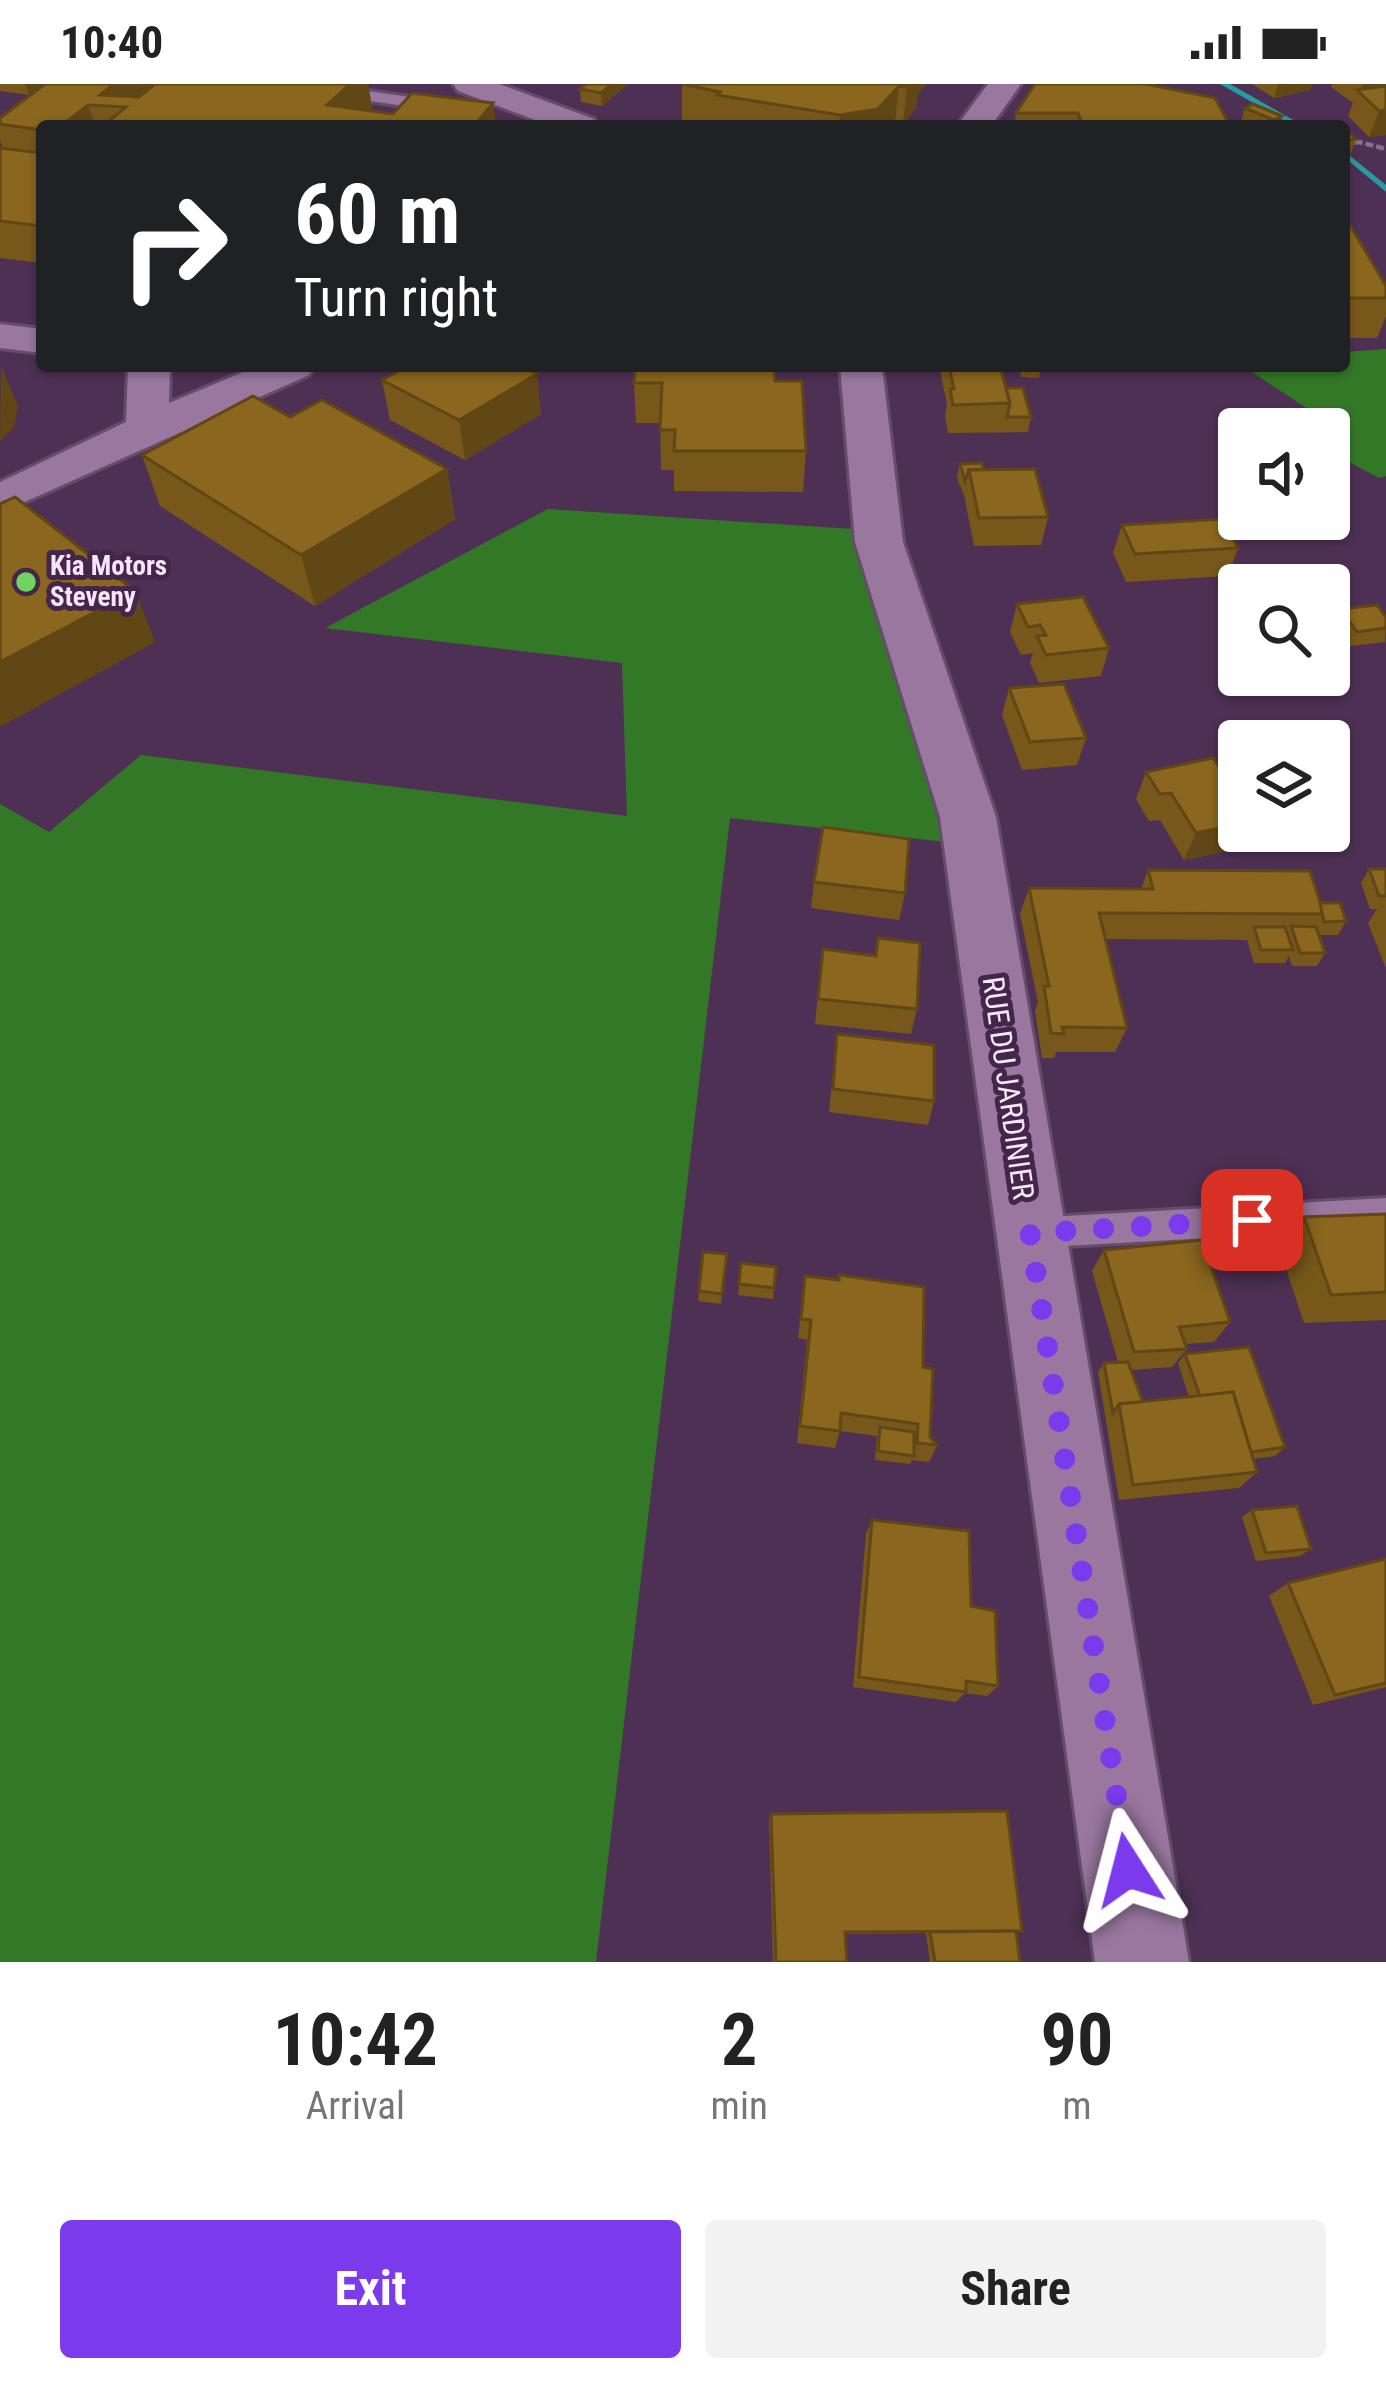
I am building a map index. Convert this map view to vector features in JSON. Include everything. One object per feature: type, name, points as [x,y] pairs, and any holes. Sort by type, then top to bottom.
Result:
[{"type":"street","points":[[978,120],[1005,84]]},
{"type":"street","points":[[466,97],[558,120]]},
{"type":"street","points":[[0,336],[36,340]]},
{"type":"street","points":[[147,428],[149,372]]},
{"type":"street","points":[[0,500],[147,428],[280,372]]},
{"type":"street","name":"RUE DU JARDINIER","points":[[862,372],[879,542],[968,817],[1142,1962]]},
{"type":"lane","points":[[328,84],[323,89],[466,97]]},
{"type":"lane","points":[[1030,1233],[1386,1213]]},
{"type":"path","points":[[1350,144],[1386,149]]},
{"type":"green space","points":[[1386,349],[1386,476],[1379,478],[1350,462],[1350,408],[1306,408],[1252,372],[1350,372],[1350,352]]},
{"type":"green space","points":[[548,509],[853,529],[946,842],[730,818],[596,1962],[0,1962],[0,804],[49,832],[141,755],[627,816],[622,663],[325,628]]},
{"type":"building","points":[[45,84],[114,84],[100,95],[139,97],[155,84],[350,84],[327,105],[393,114],[412,93],[493,103],[479,120],[110,120],[126,107],[88,105],[69,120],[36,120],[36,129],[0,124],[0,118]]},
{"type":"building","points":[[586,84],[612,84],[601,93],[580,89]]},
{"type":"building","points":[[682,84],[909,84],[899,86],[878,109],[840,115],[717,95],[720,92]]},
{"type":"building","points":[[1035,84],[1146,84],[1215,98],[1227,120],[1081,120],[1078,113],[1016,113]]},
{"type":"building","points":[[1386,86],[1386,110],[1379,111],[1357,90]]},
{"type":"building","points":[[1253,104],[1282,116],[1274,120],[1245,108]]},
{"type":"building","points":[[0,148],[36,152],[36,225],[0,221]]},
{"type":"building","points":[[1350,225],[1386,286],[1386,298],[1350,298]]},
{"type":"building","points":[[397,372],[537,374],[459,420],[382,380]]},
{"type":"building","points":[[635,372],[774,372],[775,381],[802,381],[806,451],[674,451],[675,430],[660,430],[662,383],[634,383]]},
{"type":"building","points":[[950,372],[1002,372],[1010,403],[953,405],[950,389],[954,389]]},
{"type":"building","points":[[1006,388],[1023,388],[1031,417],[1007,417]]},
{"type":"building","points":[[253,396],[290,417],[322,400],[447,469],[301,555],[142,455]]},
{"type":"building","points":[[982,463],[984,470],[969,470],[965,481],[960,464]]},
{"type":"building","points":[[1035,469],[1048,517],[979,518],[969,470]]},
{"type":"building","points":[[15,497],[135,591],[0,662],[0,504]]},
{"type":"building","points":[[1218,519],[1218,540],[1234,540],[1238,548],[1135,554],[1122,525]]},
{"type":"building","points":[[1083,597],[1109,648],[1046,655],[1037,636],[1046,635],[1040,625],[1028,627],[1017,604]]},
{"type":"building","points":[[1377,605],[1386,618],[1386,628],[1357,632],[1350,622],[1350,608]]},
{"type":"building","points":[[1064,684],[1086,738],[1030,742],[1009,688]]},
{"type":"building","points":[[1213,758],[1218,765],[1218,828],[1196,833],[1171,793],[1160,794],[1146,772]]},
{"type":"building","points":[[823,827],[909,839],[905,893],[814,882]]},
{"type":"building","points":[[1369,869],[1386,869],[1386,896],[1379,896]]},
{"type":"building","points":[[1148,870],[1310,871],[1324,914],[1099,913],[1127,1028],[1062,1027],[1064,1034],[1051,1033],[1044,986],[1049,986],[1029,888],[1153,889]]},
{"type":"building","points":[[1320,903],[1340,903],[1346,921],[1324,922]]},
{"type":"building","points":[[1291,926],[1316,927],[1325,953],[1300,953]]},
{"type":"building","points":[[1254,927],[1285,927],[1293,950],[1261,950]]},
{"type":"building","points":[[878,938],[920,943],[917,1009],[818,999],[823,949],[876,956]]},
{"type":"building","points":[[837,1034],[934,1045],[934,1101],[833,1089]]},
{"type":"building","points":[[1386,1214],[1386,1292],[1331,1295],[1304,1217]]},
{"type":"building","points":[[1202,1240],[1230,1322],[1179,1327],[1187,1349],[1134,1352],[1104,1250]]},
{"type":"building","points":[[703,1252],[727,1254],[722,1294],[699,1291]]},
{"type":"building","points":[[741,1263],[776,1267],[774,1288],[739,1284]]},
{"type":"building","points":[[839,1275],[924,1287],[923,1367],[933,1369],[930,1437],[937,1445],[917,1443],[918,1424],[841,1413],[840,1431],[800,1426],[811,1320],[801,1319],[805,1276],[839,1280]]},
{"type":"building","points":[[1249,1347],[1285,1447],[1251,1452],[1233,1392],[1200,1396],[1185,1354]]},
{"type":"building","points":[[1128,1362],[1143,1402],[1119,1404],[1113,1413],[1104,1363]]},
{"type":"building","points":[[1233,1392],[1257,1472],[1133,1485],[1119,1404]]},
{"type":"building","points":[[880,1427],[914,1432],[914,1456],[878,1451]]},
{"type":"building","points":[[1297,1506],[1311,1549],[1266,1553],[1252,1510]]},
{"type":"building","points":[[872,1520],[969,1531],[971,1606],[995,1611],[998,1686],[966,1681],[966,1692],[859,1677]]},
{"type":"building","points":[[1386,1559],[1386,1683],[1335,1695],[1288,1583]]},
{"type":"building","points":[[1007,1811],[1022,1931],[845,1932],[847,1962],[776,1962],[771,1814]]},
{"type":"building","points":[[1016,1931],[1020,1962],[935,1962],[930,1932]]},
{"type":"waterway","points":[[1224,84],[1289,120]]},
{"type":"waterway","points":[[1350,158],[1386,189]]},
{"type":"place","name":"Kia Motors Steveny","points":[[26,582]]},
{"type":"route","points":[[1128,1870],[1030,1233],[1252,1220]]}]
